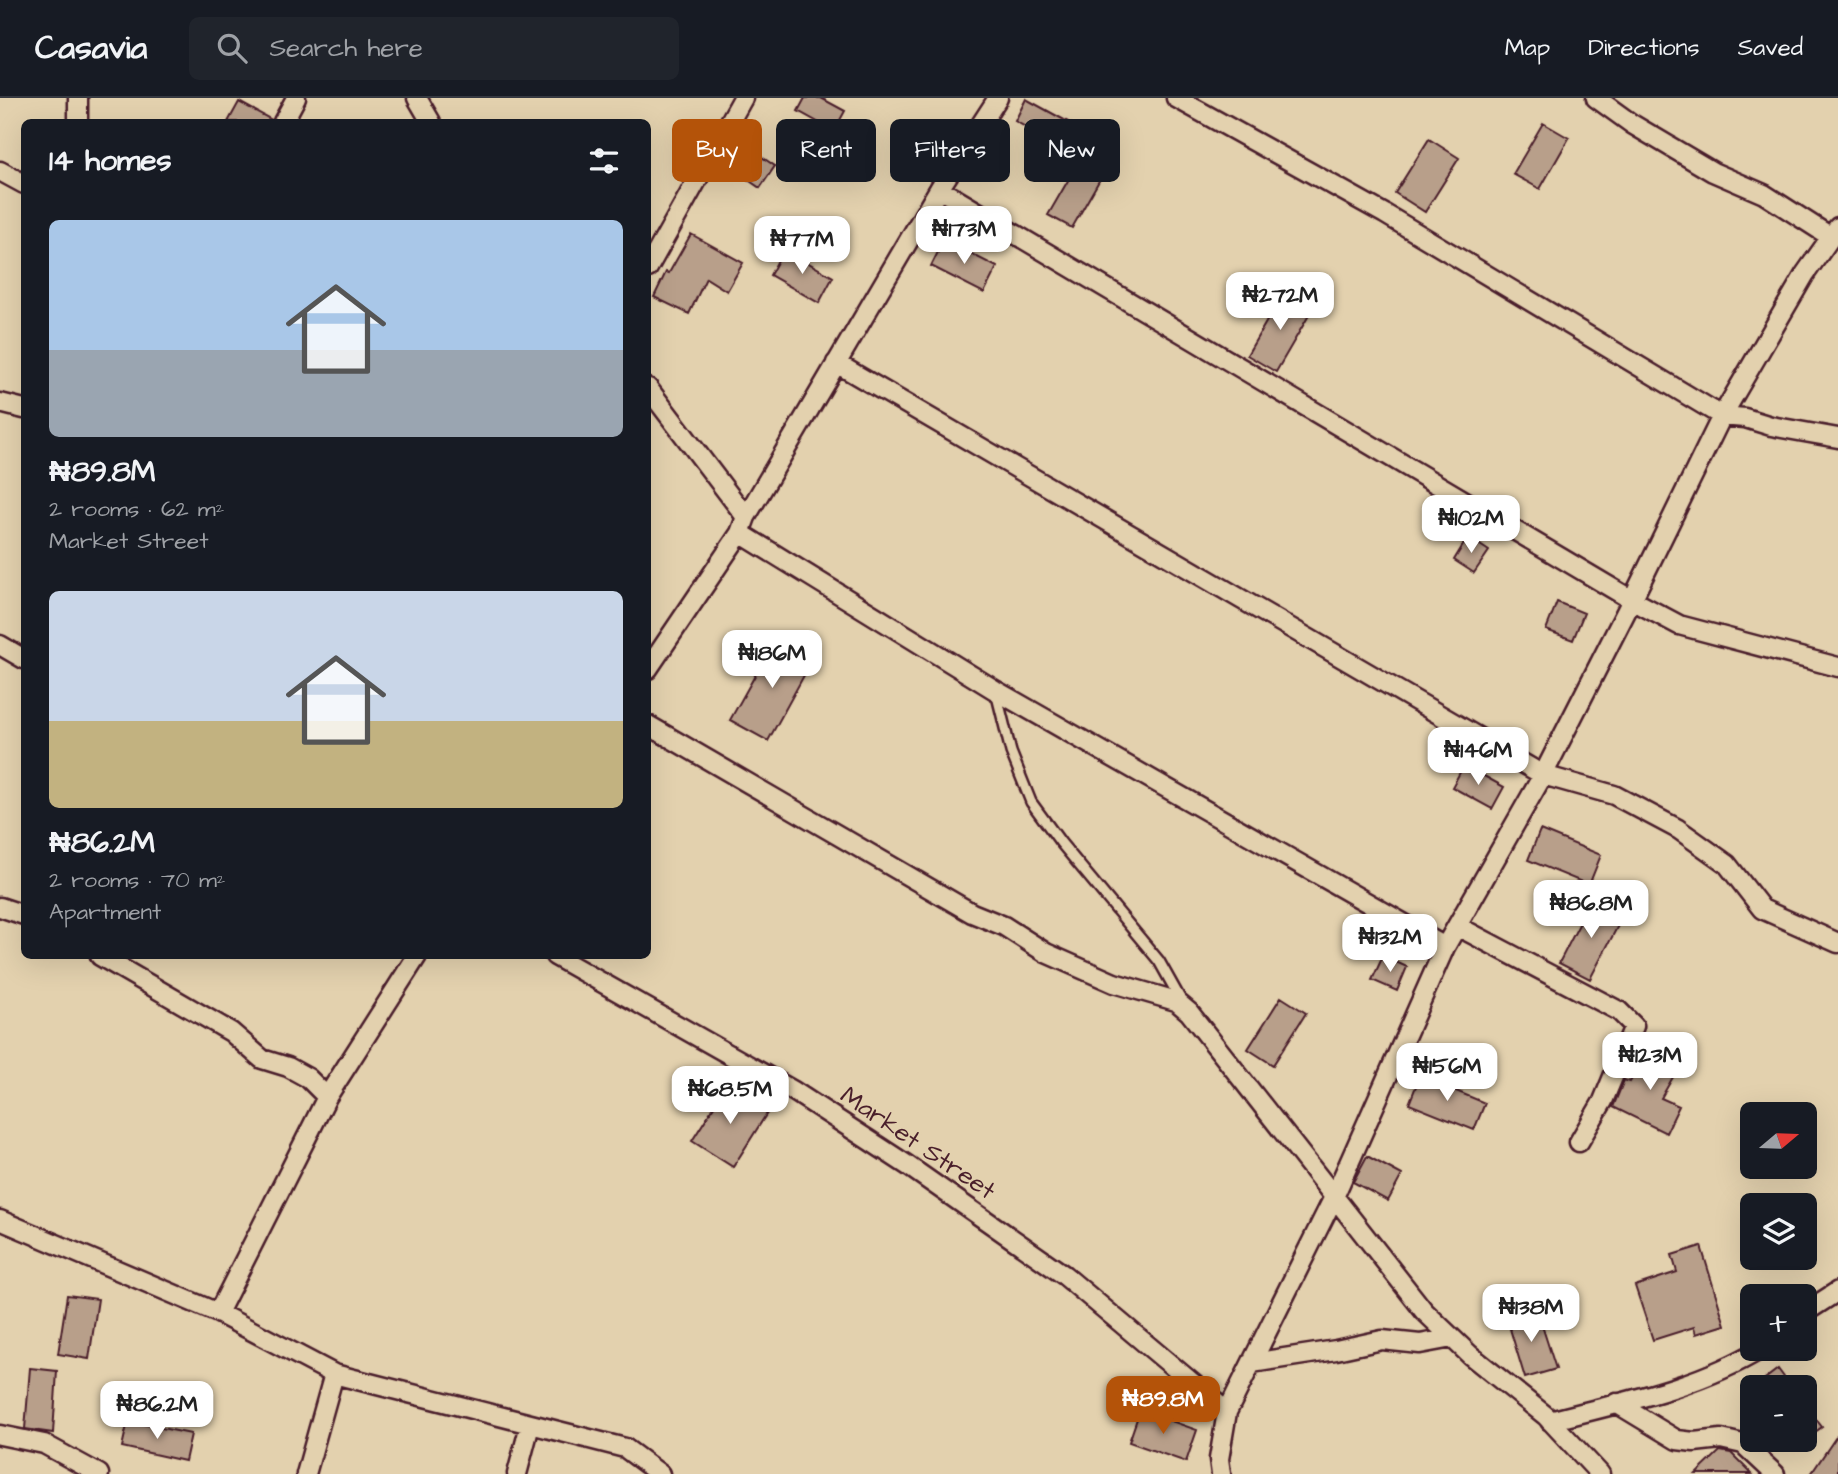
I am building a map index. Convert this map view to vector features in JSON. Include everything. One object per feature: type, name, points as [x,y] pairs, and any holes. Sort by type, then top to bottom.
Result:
[{"type":"street","points":[[78,98],[78,119]]},
{"type":"street","points":[[285,119],[296,98]]},
{"type":"street","points":[[417,98],[429,119]]},
{"type":"street","points":[[651,263],[743,98]]},
{"type":"street","points":[[651,664],[743,525],[939,189],[998,98]]},
{"type":"street","points":[[1176,98],[1385,214],[1721,416],[1745,418],[1771,426],[1838,438]]},
{"type":"street","points":[[1221,1474],[1219,1459],[1227,1412],[1334,1197],[1445,947],[1543,775],[1721,416],[1805,274],[1834,232],[1764,194],[1713,172],[1632,124],[1596,98]]},
{"type":"street","points":[[0,171],[21,182]]},
{"type":"street","points":[[939,189],[1632,600],[1679,625],[1838,667]]},
{"type":"street","points":[[836,363],[1543,775],[1614,795],[1678,829],[1727,864],[1762,909],[1838,943]]},
{"type":"street","points":[[651,392],[743,525],[995,690],[1445,947]]},
{"type":"street","points":[[0,403],[21,408]]},
{"type":"street","points":[[0,645],[21,657]]},
{"type":"street","points":[[651,727],[972,913],[1004,926],[1046,953],[1114,983],[1176,1001],[1189,1012],[1424,1311],[1470,1355],[1550,1421],[1600,1474]]},
{"type":"street","points":[[0,907],[21,914]]},
{"type":"street","points":[[1457,926],[1609,1005],[1634,1026],[1604,1101],[1579,1142]]},
{"type":"street","points":[[105,959],[232,1032],[262,1059],[308,1078],[327,1097]]},
{"type":"street","points":[[218,1313],[327,1097],[415,959]]},
{"type":"street","name":"Market Street","points":[[560,959],[792,1090],[907,1165],[1064,1275],[1227,1412]]},
{"type":"street","points":[[0,1220],[218,1313],[334,1374],[625,1448],[660,1474]]},
{"type":"street","points":[[1817,1305],[1838,1291]]},
{"type":"street","points":[[1252,1363],[1382,1340],[1420,1344],[1452,1338]]},
{"type":"street","points":[[1550,1421],[1696,1381],[1741,1361]]},
{"type":"street","points":[[306,1474],[334,1374]]},
{"type":"street","points":[[1616,1403],[1677,1440],[1721,1439],[1743,1444],[1774,1474]]},
{"type":"street","points":[[517,1474],[530,1425]]},
{"type":"street","points":[[0,1434],[44,1444],[99,1474]]},
{"type":"lane","points":[[995,690],[1011,752],[1031,802],[1061,843],[1159,961],[1189,1012]]},
{"type":"building","points":[[805,98],[821,98],[845,111],[841,119],[812,119],[798,111]]},
{"type":"building","points":[[1026,99],[1063,119],[1024,119],[1024,126],[1015,121]]},
{"type":"building","points":[[239,102],[270,119],[230,119]]},
{"type":"building","points":[[1543,123],[1569,138],[1540,189],[1513,174]]},
{"type":"building","points":[[1429,139],[1459,158],[1425,212],[1395,193]]},
{"type":"building","points":[[762,157],[775,166],[760,188],[751,182],[762,182]]},
{"type":"building","points":[[1067,182],[1098,182],[1072,228],[1048,215]]},
{"type":"building","points":[[691,234],[743,263],[727,291],[706,278],[689,314],[654,297],[666,272],[669,273]]},
{"type":"building","points":[[944,240],[997,267],[984,293],[931,266]]},
{"type":"building","points":[[784,249],[833,277],[819,303],[770,275]]},
{"type":"building","points":[[1283,293],[1312,310],[1276,372],[1247,355]]},
{"type":"building","points":[[1468,537],[1489,551],[1474,573],[1454,560]]},
{"type":"building","points":[[1557,602],[1584,613],[1573,640],[1546,630]]},
{"type":"building","points":[[776,638],[813,659],[768,741],[730,720]]},
{"type":"building","points":[[1464,765],[1504,787],[1492,809],[1452,787]]},
{"type":"building","points":[[1540,830],[1601,855],[1589,885],[1528,860]]},
{"type":"building","points":[[1591,901],[1622,918],[1590,979],[1559,963]]},
{"type":"building","points":[[1383,956],[1407,967],[1397,991],[1372,980]]},
{"type":"building","points":[[1281,997],[1306,1013],[1273,1065],[1248,1049]]},
{"type":"building","points":[[1648,1048],[1680,1065],[1661,1098],[1679,1106],[1666,1133],[1613,1107],[1624,1080],[1630,1082]]},
{"type":"building","points":[[1420,1076],[1485,1103],[1474,1130],[1409,1104]]},
{"type":"building","points":[[728,1084],[769,1110],[733,1167],[692,1141]]},
{"type":"building","points":[[1367,1156],[1402,1175],[1388,1201],[1353,1182]]},
{"type":"building","points":[[1701,1246],[1725,1325],[1696,1334],[1694,1327],[1653,1340],[1635,1286],[1677,1272],[1672,1255]]},
{"type":"building","points":[[67,1295],[98,1299],[89,1359],[58,1354]]},
{"type":"building","points":[[1537,1310],[1556,1369],[1525,1378],[1507,1319]]},
{"type":"building","points":[[30,1368],[57,1371],[53,1433],[25,1429]]},
{"type":"building","points":[[1778,1369],[1782,1375],[1770,1375]]},
{"type":"building","points":[[1140,1410],[1197,1430],[1186,1462],[1129,1442]]},
{"type":"building","points":[[128,1421],[191,1434],[185,1461],[122,1447]]},
{"type":"building","points":[[1838,1434],[1838,1474],[1811,1474]]},
{"type":"building","points":[[1720,1451],[1731,1453],[1752,1474],[1696,1474]]}]
